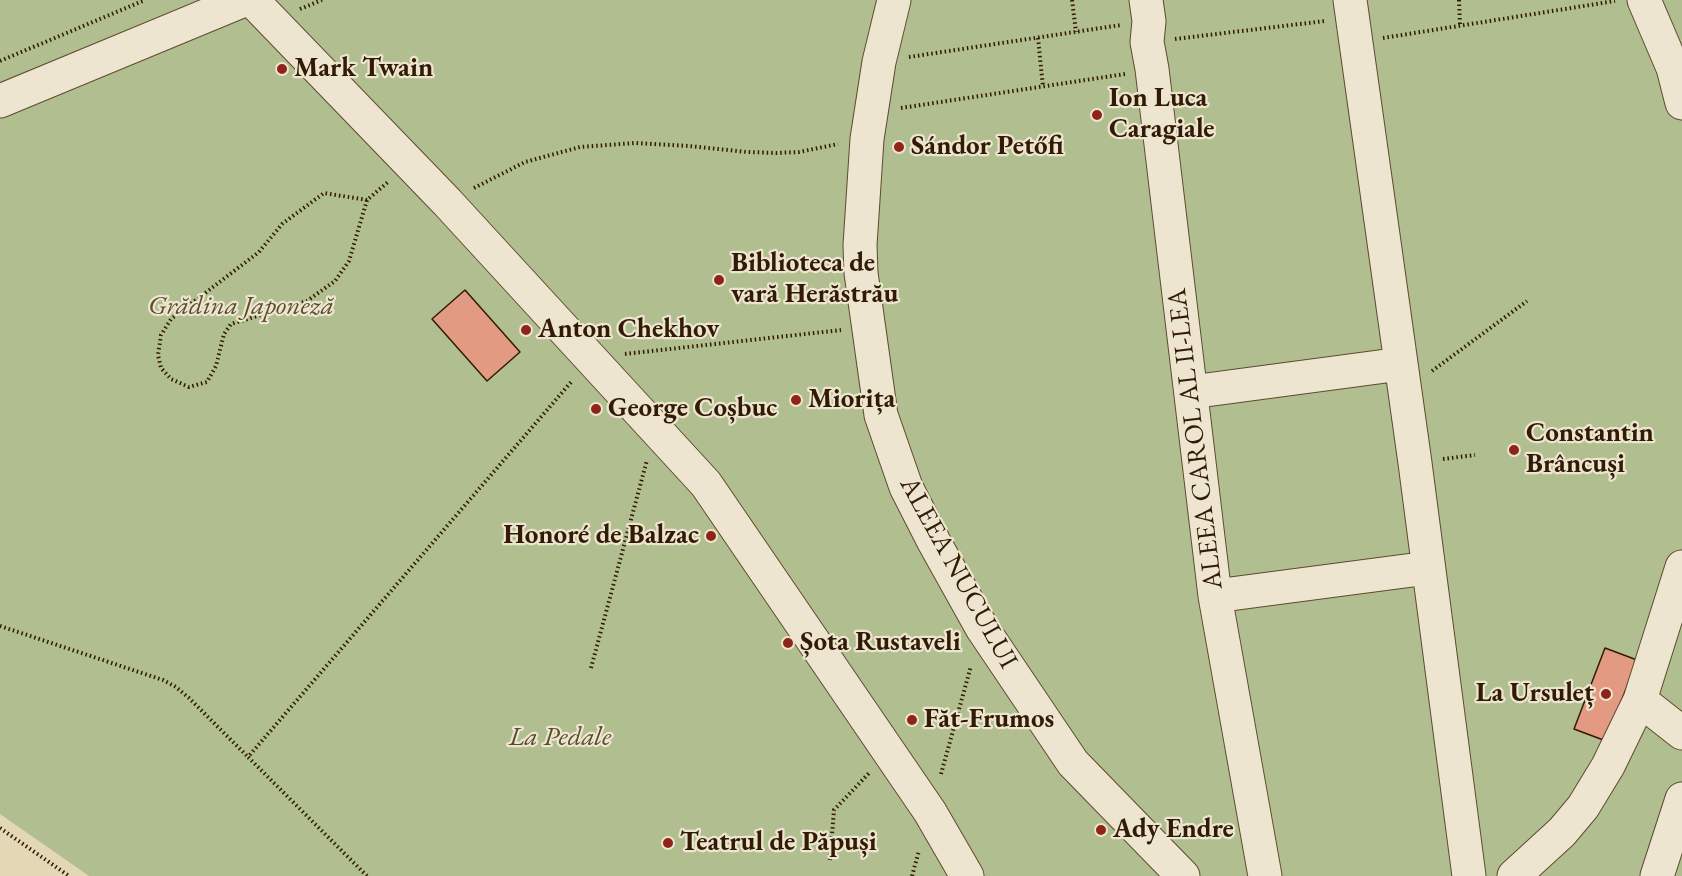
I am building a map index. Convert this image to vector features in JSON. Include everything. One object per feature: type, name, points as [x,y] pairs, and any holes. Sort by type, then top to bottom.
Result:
[{"type":"street","points":[[0,101],[244,0]]},
{"type":"street","points":[[252,0],[447,202],[706,484],[930,812],[967,876]]},
{"type":"street","name":"ALEEA NUCULUI","points":[[894,0],[879,62],[869,126],[860,245],[861,273],[881,415],[906,487],[982,628],[1073,763],[1183,876]]},
{"type":"street","points":[[1644,0],[1673,68],[1682,103]]},
{"type":"street","points":[[1353,20],[1469,876]]},
{"type":"street","name":"ALEEA CAROL AL II-LEA","points":[[1149,33],[1215,596],[1265,876]]},
{"type":"street","points":[[1191,392],[1403,377]]},
{"type":"street","points":[[1514,876],[1562,832],[1582,807],[1608,766],[1640,700],[1682,567]]},
{"type":"street","points":[[1215,596],[1428,568]]},
{"type":"street","points":[[1640,700],[1682,732]]},
{"type":"street","points":[[1657,876],[1682,799]]},
{"type":"path","points":[[0,62],[145,0]]},
{"type":"path","points":[[1072,0],[1076,32]]},
{"type":"path","points":[[1458,0],[1460,25]]},
{"type":"path","points":[[879,62],[1076,32],[1149,33],[1353,20],[1460,25],[1622,0]]},
{"type":"path","points":[[447,202],[525,162],[580,147],[635,142],[747,152],[799,152],[869,126],[1043,87],[1149,33]]},
{"type":"path","points":[[1038,38],[1043,87]]},
{"type":"path","points":[[367,200],[324,193],[282,224],[259,252],[171,319],[161,335],[158,355],[161,368],[171,379],[189,387],[207,382],[216,366],[224,334],[231,324],[307,301],[335,281],[349,261],[367,200],[409,163]]},
{"type":"path","points":[[1403,377],[1527,301]]},
{"type":"path","points":[[248,757],[591,358],[869,327]]},
{"type":"path","points":[[591,668],[655,428]]},
{"type":"path","points":[[0,626],[163,680],[176,687],[367,876]]},
{"type":"path","points":[[912,876],[982,628]]},
{"type":"path","points":[[831,860],[834,810],[889,752]]},
{"type":"path","points":[[0,828],[69,876]]},
{"type":"green space","points":[[0,0],[1682,0],[1682,876],[89,876],[0,814]]},
{"type":"building","points":[[465,290],[520,352],[487,381],[432,319]]},
{"type":"building","name":"La Ursuleț","points":[[1605,648],[1637,660],[1606,741],[1574,729]]},
{"type":"place","name":"Mark Twain","points":[[282,69]]},
{"type":"place","name":"Ion Luca Caragiale","points":[[1097,115]]},
{"type":"place","name":"Sándor Petőfi","points":[[899,147]]},
{"type":"place","name":"Biblioteca de vară Herăstrău","points":[[719,280]]},
{"type":"place","name":"Anton Chekhov","points":[[526,330]]},
{"type":"place","name":"Miorița","points":[[796,400]]},
{"type":"place","name":"George Coșbuc","points":[[596,409]]},
{"type":"place","name":"Constantin Brâncuși","points":[[1514,450]]},
{"type":"place","name":"Honoré de Balzac","points":[[711,536]]},
{"type":"place","name":"Șota Rustaveli","points":[[788,643]]},
{"type":"place","name":"La Ursuleț","points":[[1606,694]]},
{"type":"place","name":"Făt-Frumos","points":[[912,720]]},
{"type":"place","name":"Ady Endre","points":[[1101,830]]},
{"type":"place","name":"Teatrul de Păpuși","points":[[668,843]]},
{"type":"park label","name":"Grădina Japoneză","points":[[241,307]]},
{"type":"park label","name":"La Pedale","points":[[560,738]]}]
